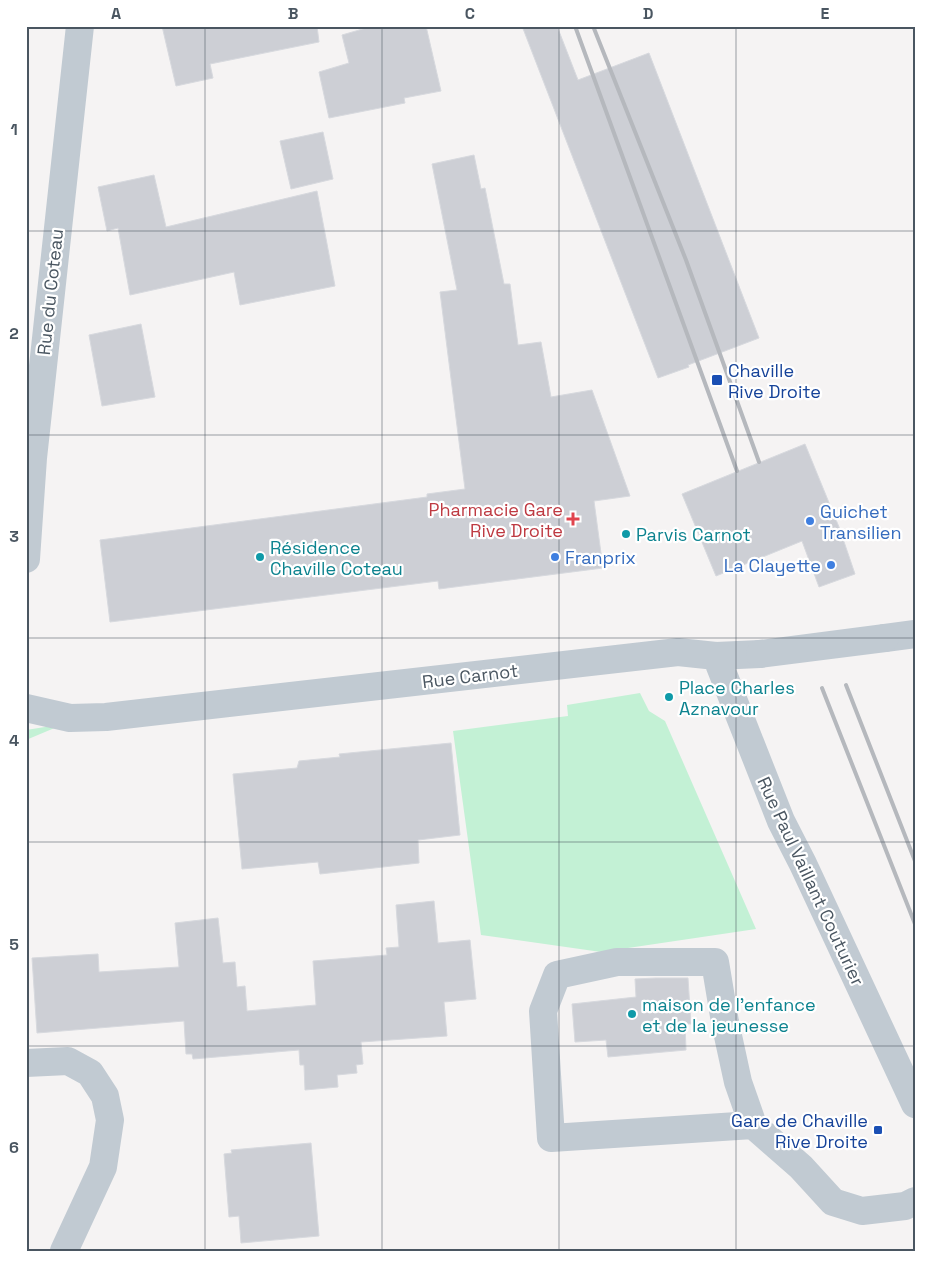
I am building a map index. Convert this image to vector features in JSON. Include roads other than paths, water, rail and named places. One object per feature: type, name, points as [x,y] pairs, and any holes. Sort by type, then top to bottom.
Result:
[{"type":"street","name":"Rue du Coteau","points":[[26,559],[30,458],[80,26]]},
{"type":"street","name":"Rue Carnot","points":[[26,708],[70,718],[106,717],[678,652],[716,656],[760,654],[915,634]]},
{"type":"street","name":"Rue Paul Vaillant Couturier","points":[[716,656],[781,821],[915,1104]]},
{"type":"street","points":[[753,1125],[551,1138],[543,1010],[557,975],[617,962],[715,962],[738,1082],[753,1125],[801,1167],[833,1202],[862,1211],[905,1206],[915,1202]]},
{"type":"street","points":[[26,1063],[68,1061],[90,1073],[105,1096],[110,1120],[103,1167],[64,1251]]},
{"type":"railway","points":[[575,26],[737,471]]},
{"type":"railway","points":[[593,26],[686,260],[759,462]]},
{"type":"railway","points":[[846,685],[915,861]]},
{"type":"railway","points":[[822,688],[915,924]]},
{"type":"place","name":"Chaville Rive Droite","points":[[717,380]]},
{"type":"place","name":"Pharmacie Gare Rive Droite","points":[[573,519]]},
{"type":"place","name":"Guichet Transilien","points":[[810,521]]},
{"type":"place","name":"Parvis Carnot","points":[[626,534]]},
{"type":"place","name":"Résidence Chaville Coteau","points":[[260,557]]},
{"type":"place","name":"Franprix","points":[[555,557]]},
{"type":"place","name":"La Clayette","points":[[831,565]]},
{"type":"place","name":"Place Charles Aznavour","points":[[669,697]]},
{"type":"place","name":"maison de l'enfance et de la jeunesse","points":[[632,1014]]},
{"type":"place","name":"Gare de Chaville Rive Droite","points":[[878,1130]]}]
